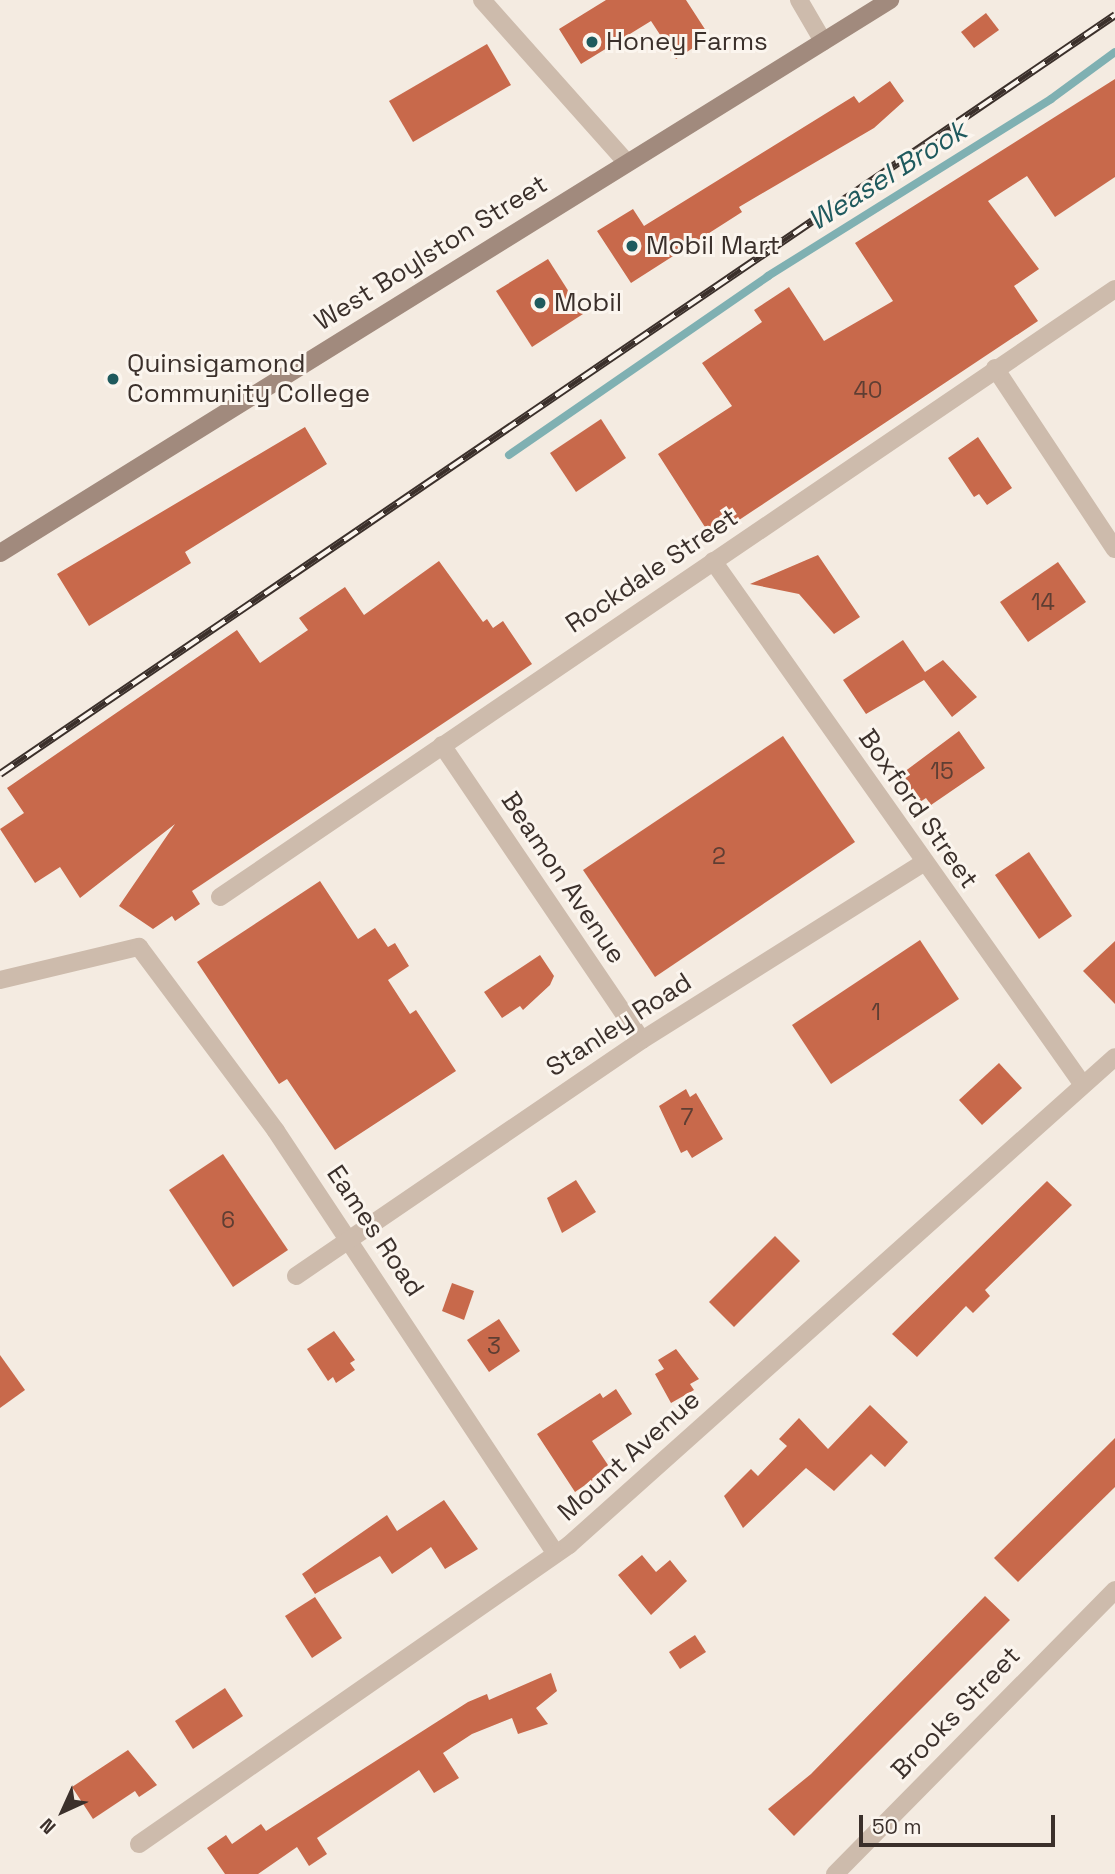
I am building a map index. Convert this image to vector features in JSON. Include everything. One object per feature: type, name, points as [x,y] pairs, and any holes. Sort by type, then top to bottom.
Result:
[{"type":"main road","name":"West Boylston Street","points":[[0,553],[890,0]]},
{"type":"street","points":[[482,0],[627,163]]},
{"type":"street","points":[[799,0],[823,41]]},
{"type":"street","name":"Rockdale Street","points":[[220,897],[1115,289]]},
{"type":"street","points":[[995,368],[1115,549]]},
{"type":"street","name":"Boxford Street","points":[[713,561],[923,863],[1083,1085]]},
{"type":"street","name":"Beamon Avenue","points":[[442,745],[642,1040]]},
{"type":"street","name":"Stanley Road","points":[[296,1276],[642,1040],[923,863]]},
{"type":"street","name":"Eames Road","points":[[0,980],[139,947],[349,1239],[556,1554]]},
{"type":"street","name":"Mount Avenue","points":[[139,1844],[556,1554],[1115,1057]]},
{"type":"street","name":"Brooks Street","points":[[835,1874],[1115,1590]]},
{"type":"building","points":[[606,0],[686,0],[710,37],[676,59],[651,21],[581,64],[559,29]]},
{"type":"building","points":[[986,13],[999,30],[974,48],[961,32]]},
{"type":"building","points":[[487,44],[511,85],[413,142],[389,101]]},
{"type":"building","points":[[1115,79],[1115,177],[1055,217],[1027,176],[988,201],[1039,269],[1014,286],[1038,321],[712,538],[658,454],[732,406],[702,363],[762,322],[754,310],[789,287],[824,341],[893,301],[855,243]]},
{"type":"building","points":[[890,81],[904,101],[874,128],[739,207],[742,212],[631,283],[597,231],[633,209],[644,226],[854,96],[859,103]]},
{"type":"building","name":"Mobil","points":[[548,259],[583,314],[532,347],[496,291]]},
{"type":"building","points":[[601,419],[626,458],[576,492],[550,453]]},
{"type":"building","points":[[305,427],[327,464],[185,552],[191,563],[89,626],[57,574]]},
{"type":"building","points":[[978,437],[1012,488],[987,505],[979,494],[974,497],[948,458]]},
{"type":"building","points":[[818,555],[860,617],[834,634],[799,594],[750,584]]},
{"type":"building","points":[[439,561],[483,622],[487,619],[493,628],[503,621],[532,664],[192,891],[200,904],[175,921],[172,916],[153,929],[119,906],[175,824],[80,898],[60,867],[35,883],[0,829],[24,813],[7,788],[237,630],[260,663],[308,630],[299,618],[345,587],[364,615]]},
{"type":"building","points":[[1058,562],[1086,602],[1028,642],[1000,602]]},
{"type":"building","points":[[903,640],[925,672],[943,660],[977,697],[952,717],[924,680],[866,714],[843,680]]},
{"type":"building","points":[[959,731],[985,768],[931,805],[926,798],[920,802],[900,775]]},
{"type":"building","points":[[783,736],[855,842],[655,977],[583,870]]},
{"type":"building","points":[[1029,852],[1072,916],[1039,939],[995,875]]},
{"type":"building","points":[[320,881],[358,939],[375,928],[388,947],[395,943],[409,966],[388,980],[410,1014],[416,1010],[456,1071],[335,1150],[287,1079],[279,1084],[197,962]]},
{"type":"building","points":[[920,940],[959,999],[831,1084],[792,1025]]},
{"type":"building","points":[[1115,941],[1115,1004],[1083,971]]},
{"type":"building","points":[[540,955],[554,976],[550,985],[523,1010],[520,1006],[502,1018],[484,992]]},
{"type":"building","points":[[999,1063],[1022,1088],[982,1125],[959,1100]]},
{"type":"building","points":[[686,1089],[690,1097],[696,1093],[723,1139],[692,1158],[687,1150],[681,1153],[659,1106]]},
{"type":"building","points":[[223,1154],[288,1250],[233,1287],[169,1190]]},
{"type":"building","points":[[576,1180],[596,1212],[562,1233],[547,1198]]},
{"type":"building","points":[[1047,1181],[1072,1205],[985,1290],[990,1296],[973,1313],[966,1306],[917,1357],[892,1334]]},
{"type":"building","points":[[775,1236],[800,1261],[734,1327],[709,1302]]},
{"type":"building","points":[[452,1283],[474,1291],[464,1320],[442,1311]]},
{"type":"building","points":[[499,1319],[520,1351],[489,1372],[467,1340]]},
{"type":"building","points":[[334,1331],[355,1360],[350,1363],[355,1370],[336,1383],[333,1377],[328,1381],[307,1349]]},
{"type":"building","points":[[676,1349],[699,1379],[690,1384],[694,1390],[671,1403],[655,1374],[664,1369],[658,1360]]},
{"type":"building","points":[[0,1355],[25,1390],[0,1408]]},
{"type":"building","points":[[616,1389],[632,1414],[592,1441],[610,1468],[575,1492],[537,1434],[600,1393],[603,1398]]},
{"type":"building","points":[[870,1405],[908,1442],[885,1467],[871,1454],[834,1491],[806,1468],[743,1528],[724,1496],[751,1469],[758,1476],[787,1446],[779,1439],[799,1418],[828,1449]]},
{"type":"building","points":[[1115,1438],[1115,1487],[1018,1582],[994,1558]]},
{"type":"building","points":[[444,1500],[478,1549],[445,1569],[431,1547],[392,1574],[380,1556],[315,1594],[302,1574],[387,1515],[397,1531]]},
{"type":"building","points":[[642,1555],[656,1572],[670,1560],[687,1581],[651,1615],[618,1575]]},
{"type":"building","points":[[985,1596],[1010,1620],[794,1836],[768,1809],[811,1774]]},
{"type":"building","points":[[315,1597],[342,1638],[312,1658],[285,1616]]},
{"type":"building","points":[[695,1635],[706,1652],[680,1669],[669,1652]]},
{"type":"building","points":[[551,1673],[557,1691],[536,1708],[548,1724],[518,1734],[512,1718],[472,1734],[443,1753],[459,1778],[434,1793],[419,1770],[317,1838],[327,1854],[309,1866],[297,1847],[258,1874],[225,1874],[207,1848],[226,1835],[232,1844],[261,1824],[266,1831],[468,1702],[487,1694],[489,1700]]},
{"type":"building","points":[[225,1688],[243,1716],[193,1749],[175,1721]]},
{"type":"building","points":[[128,1750],[157,1785],[139,1797],[135,1791],[93,1819],[72,1787]]},
{"type":"waterway","name":"Weasel Brook","points":[[509,455],[768,276],[1051,99],[1115,52]]},
{"type":"railway","points":[[0,774],[1115,15]]},
{"type":"place","name":"Honey Farms","points":[[592,42]]},
{"type":"place","name":"Mobil Mart","points":[[632,246]]},
{"type":"place","name":"Mobil","points":[[540,303]]},
{"type":"place","name":"Quinsigamond Community College","points":[[113,379]]}]
